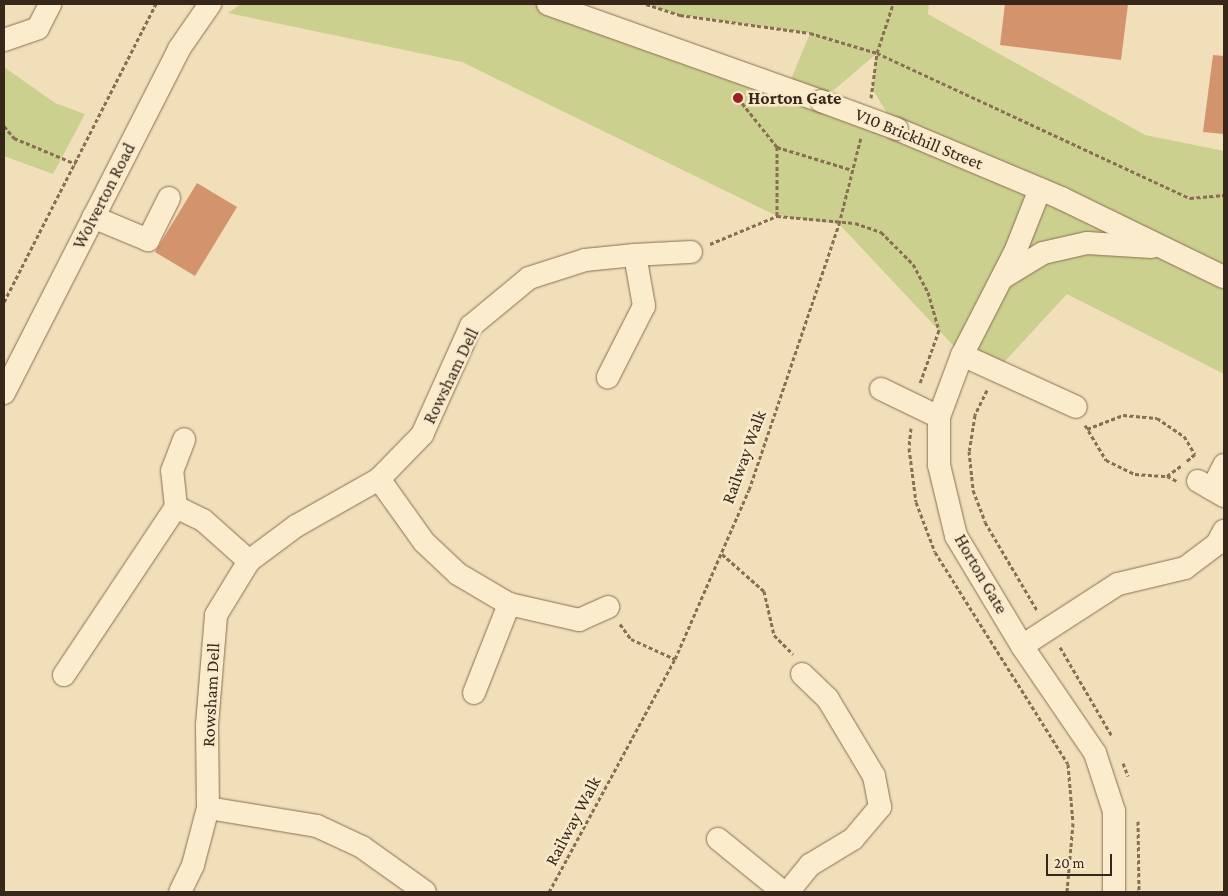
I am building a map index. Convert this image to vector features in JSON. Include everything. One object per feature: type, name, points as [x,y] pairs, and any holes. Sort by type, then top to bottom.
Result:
[{"type":"street","points":[[4,40],[38,28],[50,4]]},
{"type":"street","name":"Wolverton Road","points":[[4,393],[180,49],[210,4]]},
{"type":"street","name":"V10 Brickhill Street","points":[[548,4],[897,129],[1040,189],[1224,277]]},
{"type":"street","name":"Horton Gate","points":[[1040,189],[1002,278],[962,355],[939,417],[939,465],[956,536],[1022,646],[1095,753],[1114,811],[1114,892]]},
{"type":"street","points":[[93,217],[148,240],[169,198]]},
{"type":"street","points":[[1002,278],[1043,253],[1087,243],[1167,249],[1224,259]]},
{"type":"street","name":"Rowsham Dell","points":[[180,892],[194,865],[208,808],[208,725],[216,614],[248,561],[296,526],[379,479],[422,435],[471,326],[529,278],[584,260],[691,252]]},
{"type":"street","points":[[608,377],[644,306],[635,255]]},
{"type":"street","points":[[962,355],[1076,408]]},
{"type":"street","points":[[881,389],[939,417]]},
{"type":"street","points":[[64,675],[176,507],[172,471],[184,439]]},
{"type":"street","points":[[1211,489],[1224,465]]},
{"type":"street","points":[[379,479],[424,542],[458,574],[510,604],[579,620],[608,607]]},
{"type":"street","points":[[176,507],[203,520],[248,561]]},
{"type":"street","points":[[1022,646],[1118,584],[1185,568],[1217,544],[1224,531]]},
{"type":"street","points":[[474,693],[510,604]]},
{"type":"street","points":[[788,892],[810,865],[853,839],[880,807],[874,776],[828,699],[802,674]]},
{"type":"street","points":[[208,808],[317,826],[362,847],[425,892]]},
{"type":"street","points":[[718,839],[784,892]]},
{"type":"path","points":[[4,302],[156,4]]},
{"type":"path","points":[[646,4],[680,15],[810,33],[877,53],[1190,198],[1224,195]]},
{"type":"path","points":[[868,108],[877,53],[893,4]]},
{"type":"path","points":[[738,98],[777,147],[852,170]]},
{"type":"path","points":[[4,126],[14,138],[76,164]]},
{"type":"path","name":"Railway Walk","points":[[550,892],[675,659],[749,490],[839,224],[862,134]]},
{"type":"path","points":[[777,147],[777,216]]},
{"type":"path","points":[[691,252],[777,216],[839,224]]},
{"type":"path","points":[[1076,408],[1106,460],[1135,474],[1167,476],[1188,488],[1211,489]]},
{"type":"path","points":[[1087,429],[1123,414],[1157,418],[1184,436],[1195,454],[1167,476]]},
{"type":"path","points":[[722,554],[764,591],[774,635],[791,649],[802,674]]},
{"type":"path","points":[[608,607],[631,638],[675,659]]},
{"type":"green space","points":[[241,4],[548,4],[787,89],[810,33],[680,15],[646,4],[929,4],[928,14],[1145,135],[1224,151],[1224,374],[1067,294],[996,371],[962,355],[839,224],[777,216],[462,62],[228,13]],"holes":[[[876,54],[873,90],[896,128],[821,101]]]},
{"type":"green space","points":[[4,67],[55,103],[85,114],[53,174],[4,156]]},
{"type":"building","points":[[1005,4],[1128,4],[1121,60],[1000,45]]},
{"type":"building","points":[[1213,55],[1224,56],[1224,134],[1203,132]]},
{"type":"building","points":[[197,183],[237,207],[195,276],[155,252]]},
{"type":"place","name":"Horton Gate","points":[[738,98]]}]
